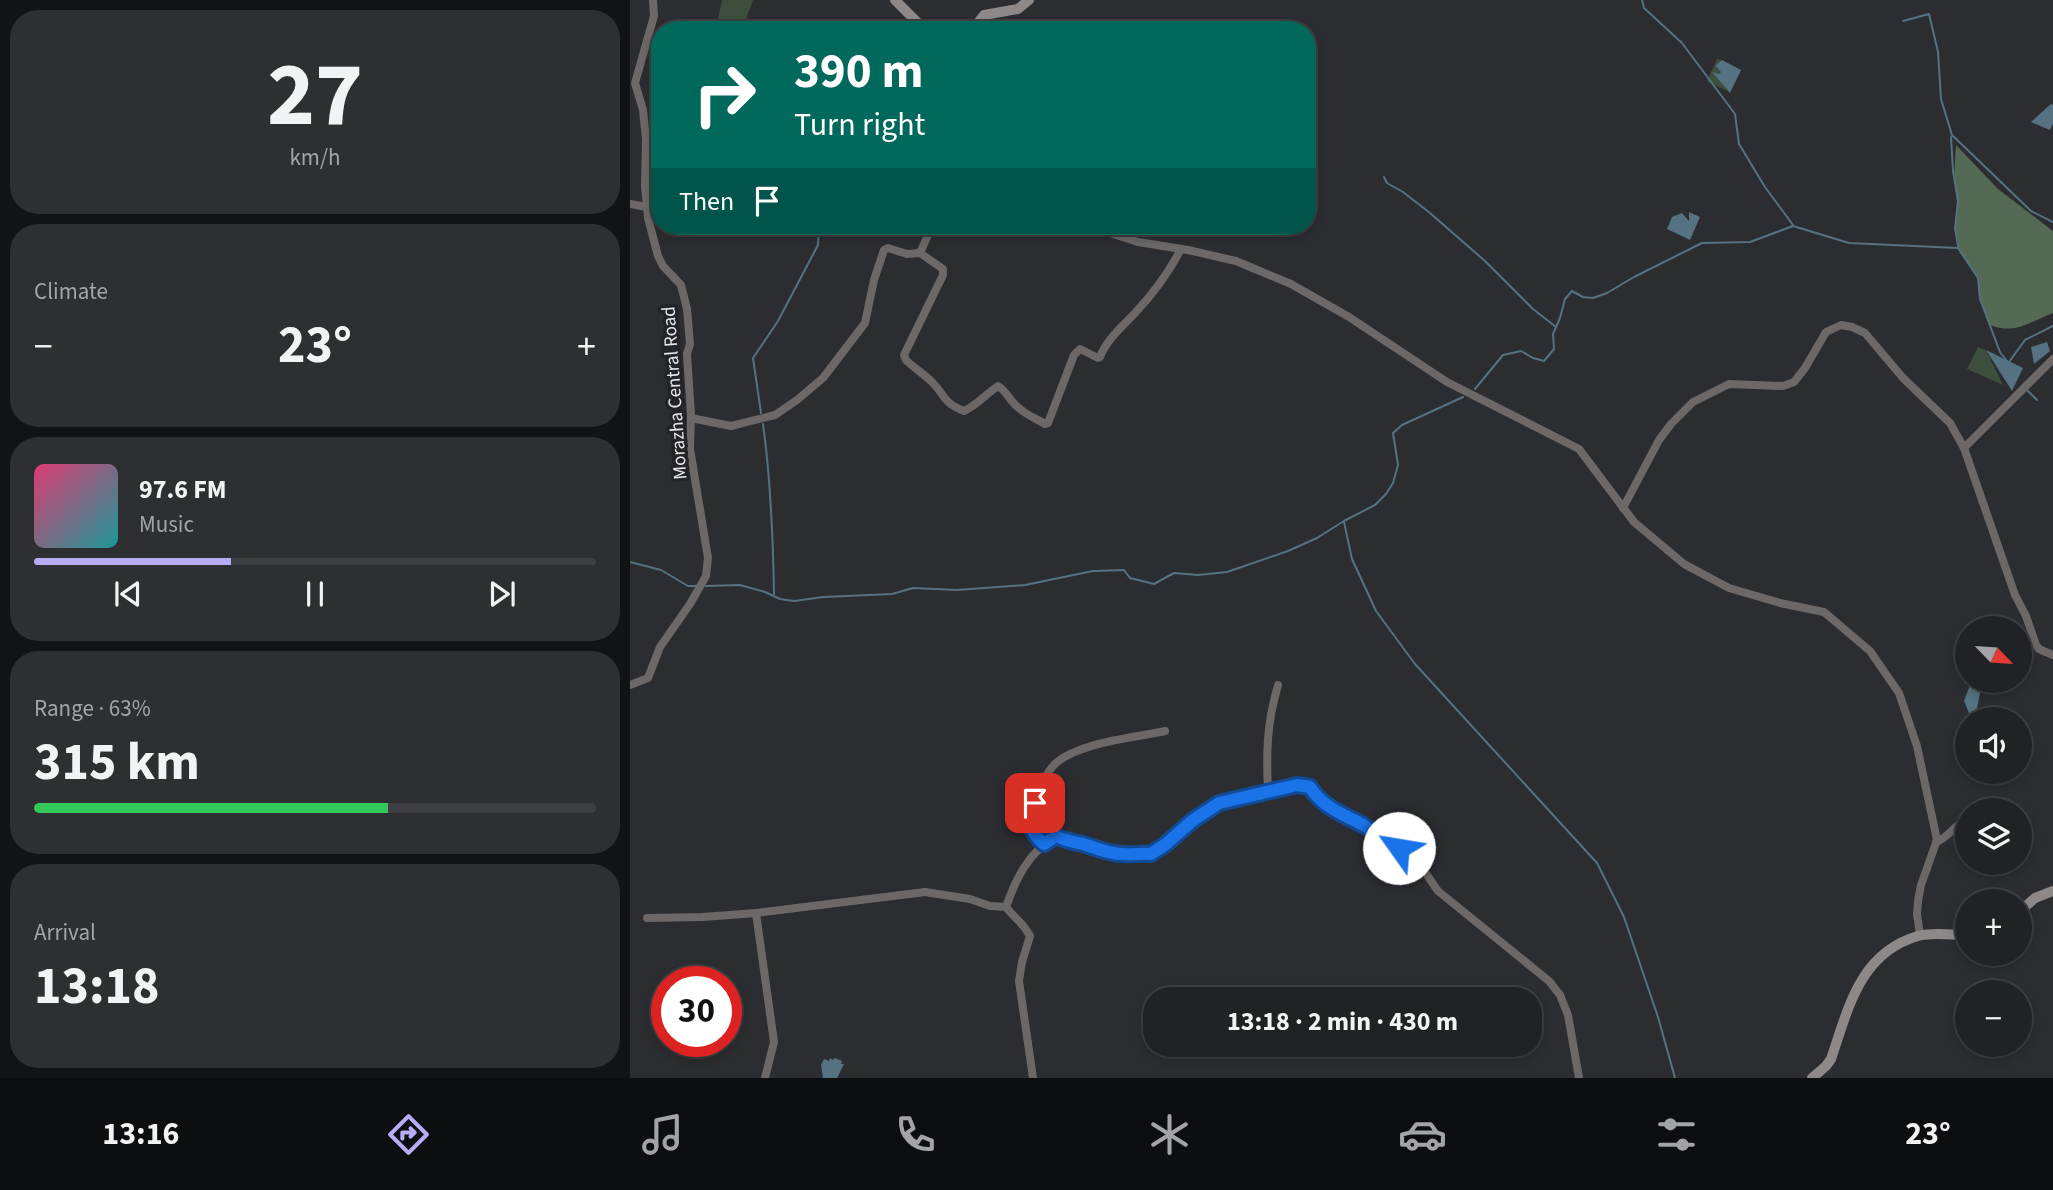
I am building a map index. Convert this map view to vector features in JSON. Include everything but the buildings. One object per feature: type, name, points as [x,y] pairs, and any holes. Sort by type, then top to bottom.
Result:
[{"type":"main road","points":[[895,0],[916,21]]},
{"type":"main road","points":[[979,21],[984,15],[1018,9],[1028,0]]},
{"type":"main road","points":[[2032,901],[2053,891]]},
{"type":"main road","points":[[1812,1078],[1830,1059],[1854,991],[1869,969],[1884,954],[1920,935],[1955,935]]},
{"type":"street","name":"Morazha Central Road","points":[[653,0],[653,21]]},
{"type":"street","name":"Morazha Central Road","points":[[651,27],[635,83],[643,110],[647,207],[651,229]]},
{"type":"street","points":[[630,204],[647,207]]},
{"type":"street","name":"Morazha Central Road","points":[[630,685],[648,678],[660,647],[706,576],[708,558],[690,449],[687,354],[690,344],[687,309],[681,285],[663,266],[652,235]]},
{"type":"street","points":[[920,253],[928,235]]},
{"type":"street","points":[[1116,235],[1138,242],[1236,261],[1291,284],[1349,317],[1447,382],[1579,449],[1634,522],[1684,564],[1729,588],[1824,612],[1870,651],[1899,693],[1917,746],[1936,842],[1918,901],[1920,935]]},
{"type":"street","points":[[691,418],[731,426],[775,415],[823,378],[865,323],[874,280],[884,250],[888,248],[908,254],[920,253],[943,269],[943,275],[908,345],[904,355],[906,360],[933,383],[952,407],[964,411],[973,407],[998,386],[1003,388],[1020,410],[1045,424],[1048,423],[1074,355],[1080,349],[1100,357],[1114,335],[1171,268],[1181,249]]},
{"type":"street","points":[[1623,508],[1659,440],[1693,402],[1729,384],[1783,386],[1794,382],[1826,332],[1841,326],[1852,327],[1864,333],[1903,378],[1950,423],[1964,448],[2035,645],[2053,655]]},
{"type":"street","points":[[1964,448],[2053,359]]},
{"type":"street","points":[[1268,791],[1267,731],[1278,685]]},
{"type":"street","points":[[1044,844],[1034,835],[1030,823],[1035,803],[1055,764],[1081,748],[1165,731]]},
{"type":"street","points":[[1006,907],[1014,884],[1033,854],[1056,836],[1067,842],[1111,853],[1151,854],[1219,803],[1297,785],[1310,787],[1317,798],[1332,810],[1362,825],[1416,859],[1438,891],[1549,981],[1560,995],[1568,1015],[1578,1078]]},
{"type":"street","points":[[1936,842],[1955,827]]},
{"type":"street","points":[[647,918],[756,913],[925,892],[1006,907],[1023,923],[1030,936],[1019,981],[1033,1078]]},
{"type":"street","points":[[756,913],[774,1042],[765,1078]]},
{"type":"green space","points":[[722,0],[753,0],[745,21],[718,21]]},
{"type":"green space","points":[[1717,59],[1722,60],[1715,66],[1721,72],[1714,74],[1729,92],[1707,81]]},
{"type":"green space","points":[[1956,145],[1998,189],[2053,231],[2053,313],[2015,328],[1990,325],[1980,299],[1978,278],[1958,248],[1955,228],[1958,201],[1954,176]]},
{"type":"green space","points":[[1978,347],[1986,350],[2003,385],[1967,369]]},
{"type":"water","points":[[1722,60],[1741,70],[1730,93],[1712,72],[1721,72],[1715,66]]},
{"type":"water","points":[[2051,104],[2053,124],[2050,130],[2031,122]]},
{"type":"water","points":[[1689,212],[1700,217],[1690,240],[1667,229],[1672,217],[1682,213],[1689,221]]},
{"type":"water","points":[[2047,342],[2050,351],[2034,364],[2031,347]]},
{"type":"water","points":[[1986,350],[2023,368],[2012,391]]},
{"type":"water","points":[[1967,693],[1980,693],[1977,707],[1966,707],[1964,701]]},
{"type":"water","points":[[830,1058],[844,1064],[837,1078],[823,1078],[821,1065],[824,1059],[829,1061]]},
{"type":"waterway","points":[[1642,0],[1644,8],[1682,43],[1735,114],[1739,144],[1765,187],[1793,225]]},
{"type":"waterway","points":[[1903,21],[1929,14],[1938,52],[1941,99],[1952,135],[2031,211],[2053,222]]},
{"type":"waterway","points":[[1951,137],[1958,201],[1955,228],[1958,246]]},
{"type":"waterway","points":[[1384,177],[1387,183],[1430,213],[1556,327]]},
{"type":"waterway","points":[[1475,389],[1503,355],[1521,351],[1544,361],[1554,349],[1553,334],[1565,299],[1572,291],[1583,297],[1593,298],[1702,243],[1750,242],[1793,226],[1849,243],[1958,248],[1978,278],[1980,299],[2000,352],[2007,361]]},
{"type":"waterway","points":[[761,413],[753,358],[778,321],[818,245],[819,235]]},
{"type":"waterway","points":[[2009,362],[2025,340],[2053,326]]},
{"type":"waterway","points":[[2026,389],[2037,400]]},
{"type":"waterway","points":[[706,586],[740,585],[794,601],[892,594],[913,588],[957,590],[1025,585],[1093,571],[1124,570],[1130,578],[1154,584],[1174,573],[1198,575],[1227,572],[1317,538],[1375,505],[1393,483],[1398,465],[1393,433],[1402,425],[1463,397]]},
{"type":"waterway","points":[[763,424],[771,509],[774,594]]},
{"type":"waterway","points":[[1344,522],[1352,559],[1376,611],[1415,664],[1597,863],[1624,917],[1658,1017],[1675,1078]]},
{"type":"waterway","points":[[630,562],[661,570],[688,586],[697,586]]},
{"type":"route","points":[[1035,803],[1030,823],[1034,835],[1044,844],[1056,836],[1067,842],[1111,853],[1151,854],[1219,803],[1297,785],[1310,787],[1317,798],[1332,810],[1399,848]]}]
